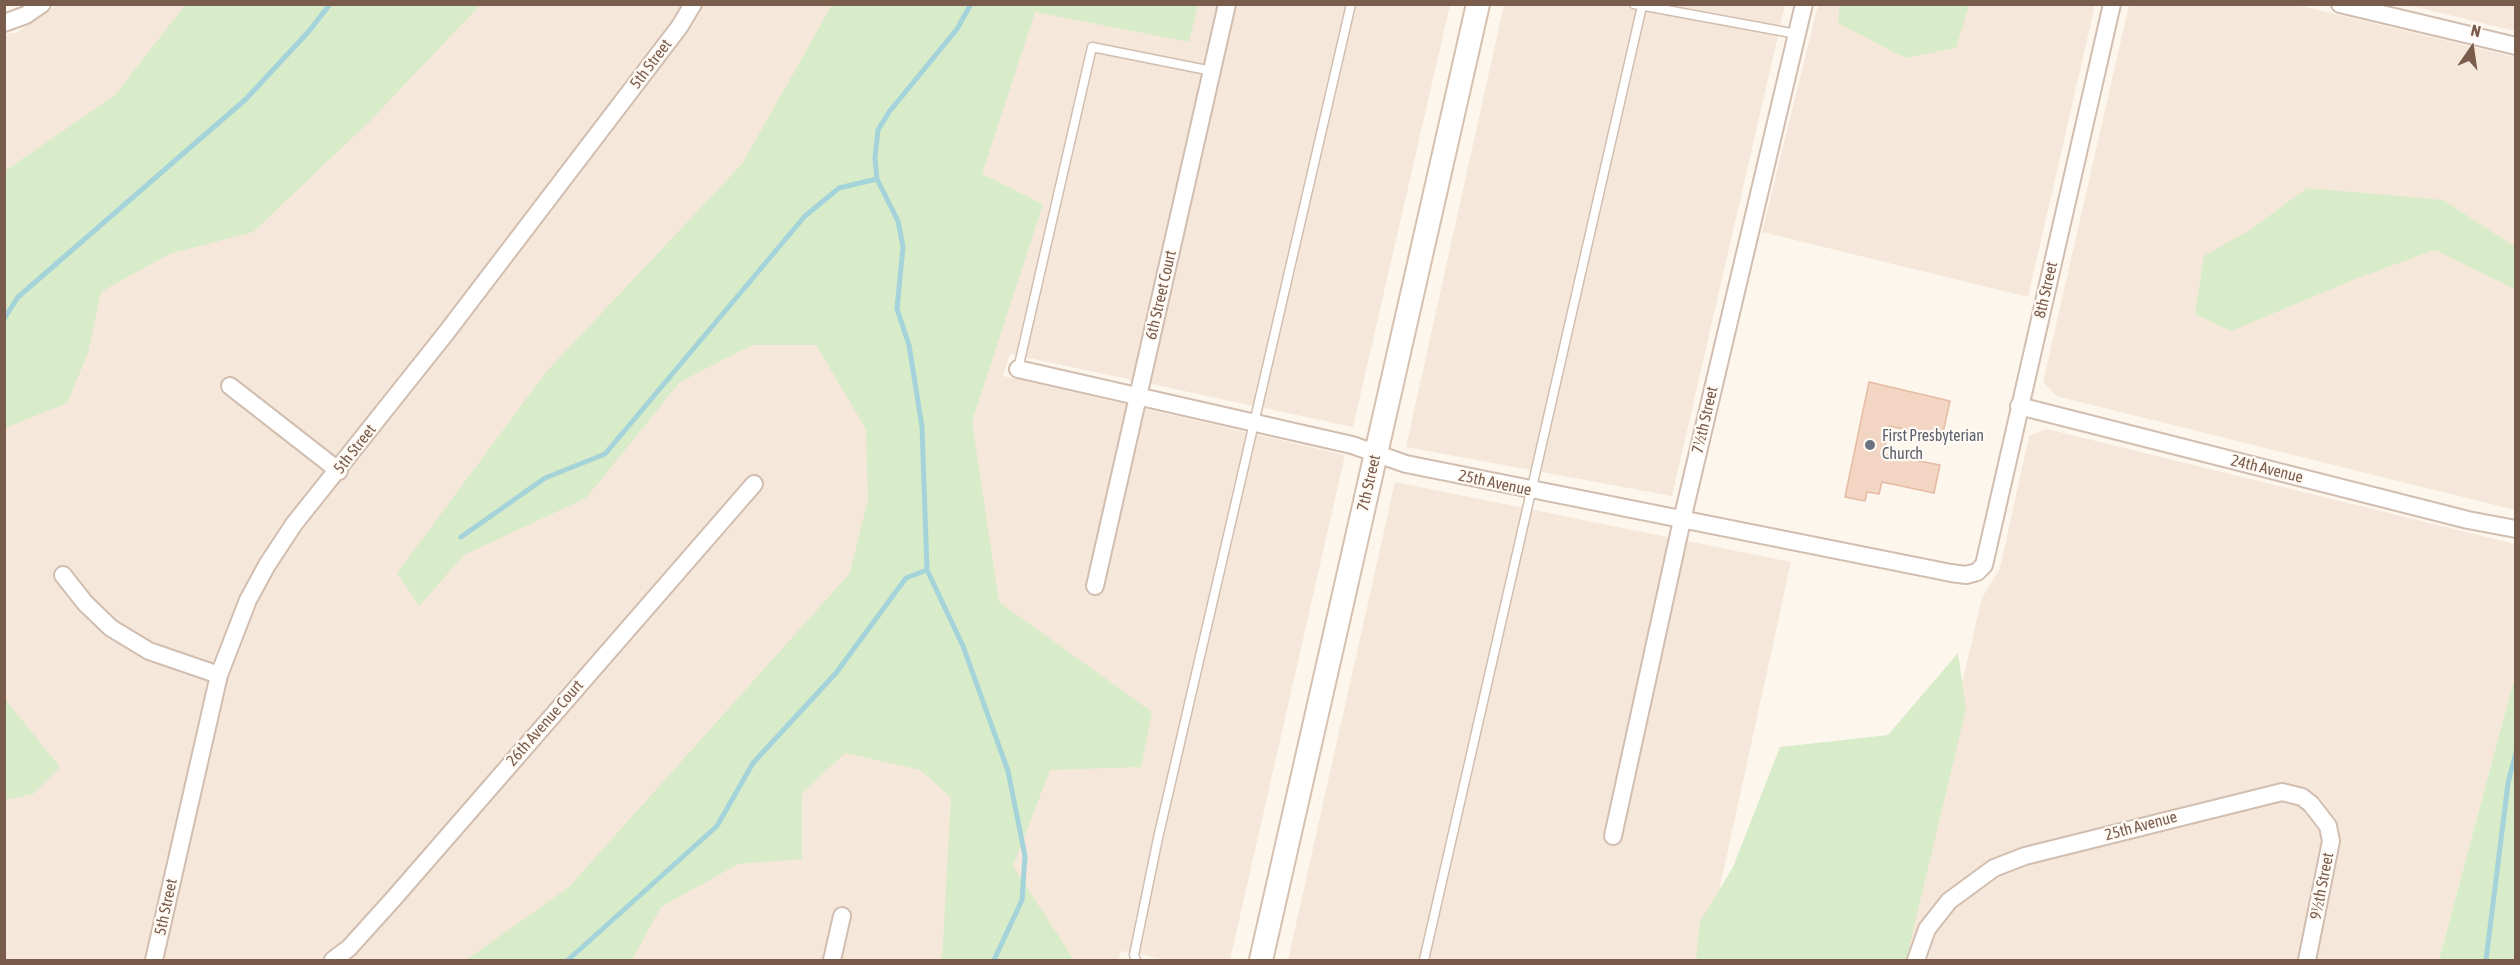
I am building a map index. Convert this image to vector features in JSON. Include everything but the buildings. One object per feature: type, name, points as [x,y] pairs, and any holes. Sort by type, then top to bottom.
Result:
[{"type":"main road","name":"7th Street","points":[[1261,960],[1478,4]]},
{"type":"street","points":[[4,23],[26,15],[42,4]]},
{"type":"street","name":"5th Street","points":[[154,960],[219,675],[248,600],[267,565],[294,524],[339,471],[666,45],[693,4]]},
{"type":"street","name":"6th Street Court","points":[[1095,586],[1227,4]]},
{"type":"street","name":"7½th Street","points":[[1613,836],[1682,520],[1804,4]]},
{"type":"street","name":"8th Street","points":[[1977,572],[1984,565],[2112,4]]},
{"type":"street","points":[[2340,4],[2504,45],[2516,46]]},
{"type":"street","name":"25th Avenue","points":[[1018,369],[1352,445],[1406,464],[1531,491],[1951,573],[1966,575],[1977,572]]},
{"type":"street","points":[[230,386],[339,471]]},
{"type":"street","name":"24th Avenue","points":[[2019,406],[2468,520],[2516,529]]},
{"type":"street","name":"26th Avenue Court","points":[[333,960],[349,948],[395,897],[754,484]]},
{"type":"street","points":[[63,575],[85,603],[111,628],[149,651],[219,675]]},
{"type":"street","name":"25th Avenue","points":[[1916,960],[1927,929],[1949,901],[1994,868],[2025,856],[2261,795],[2291,793],[2302,797],[2319,813]]},
{"type":"street","name":"9½th Street","points":[[2307,960],[2331,841],[2328,826],[2319,813]]},
{"type":"street","points":[[832,960],[842,916]]},
{"type":"lane","points":[[1136,960],[1134,955],[1158,838],[1256,423],[1351,4]]},
{"type":"lane","points":[[1424,960],[1531,491],[1638,5],[1797,34]]},
{"type":"lane","points":[[1018,369],[1092,47],[1212,71]]},
{"type":"shaded area","points":[[58,4],[1450,5],[1353,427],[1010,354],[1003,376],[1345,455],[1230,960],[1167,960],[1121,951],[1118,960],[5,960],[4,34],[16,33]]},
{"type":"shaded area","points":[[1504,5],[1785,5],[1672,496],[1406,447]]},
{"type":"shaded area","points":[[1818,5],[2095,5],[2028,297],[1762,232]]},
{"type":"shaded area","points":[[2129,5],[2297,5],[2515,57],[2515,510],[2056,396],[2043,382]]},
{"type":"shaded area","points":[[2408,5],[2515,5],[2515,31]]},
{"type":"shaded area","points":[[2047,429],[2515,544],[2515,684],[2513,683],[2439,960],[1897,960],[1982,598],[2000,568],[2029,436]]},
{"type":"shaded area","points":[[1395,482],[1791,562],[1704,960],[1288,960]]},
{"type":"green space","points":[[1840,4],[1969,5],[1956,48],[1905,58],[1838,23]]},
{"type":"green space","points":[[185,5],[480,5],[370,121],[253,232],[169,254],[101,292],[88,353],[67,403],[5,428],[5,171],[115,95]]},
{"type":"green space","points":[[832,5],[1198,5],[1189,42],[1035,12],[982,174],[1043,204],[972,422],[999,602],[1152,712],[1141,767],[1050,770],[1013,866],[1074,960],[942,960],[951,797],[920,770],[845,753],[802,793],[802,859],[738,864],[661,907],[632,960],[466,960],[569,887],[850,573],[868,499],[866,429],[816,345],[752,345],[680,382],[586,498],[464,555],[419,606],[397,573],[547,371],[742,164]]},
{"type":"green space","points":[[2307,188],[2443,200],[2515,247],[2515,289],[2435,250],[2360,277],[2231,331],[2195,314],[2204,256],[2250,230]]},
{"type":"green space","points":[[1958,653],[1966,709],[1906,960],[1696,960],[1700,922],[1733,867],[1780,747],[1888,735]]},
{"type":"green space","points":[[2513,683],[2516,684],[2515,960],[2439,960]]},
{"type":"green space","points":[[4,698],[60,767],[33,794],[5,800]]},
{"type":"waterway","points":[[4,319],[18,297],[246,99],[310,30],[330,4]]},
{"type":"waterway","points":[[971,4],[957,29],[889,112],[878,130],[875,158],[877,179],[898,221],[903,247],[897,309],[909,345],[922,427],[927,570],[963,646],[1008,771],[1025,856],[1022,900],[994,960]]},
{"type":"waterway","points":[[461,537],[545,478],[605,454],[805,216],[839,188],[877,179]]},
{"type":"waterway","points":[[568,960],[717,826],[753,763],[836,673],[906,578],[927,570]]},
{"type":"waterway","points":[[2486,960],[2508,783],[2516,752]]},
{"type":"place","name":"First Presbyterian Church","points":[[1870,445]]}]
